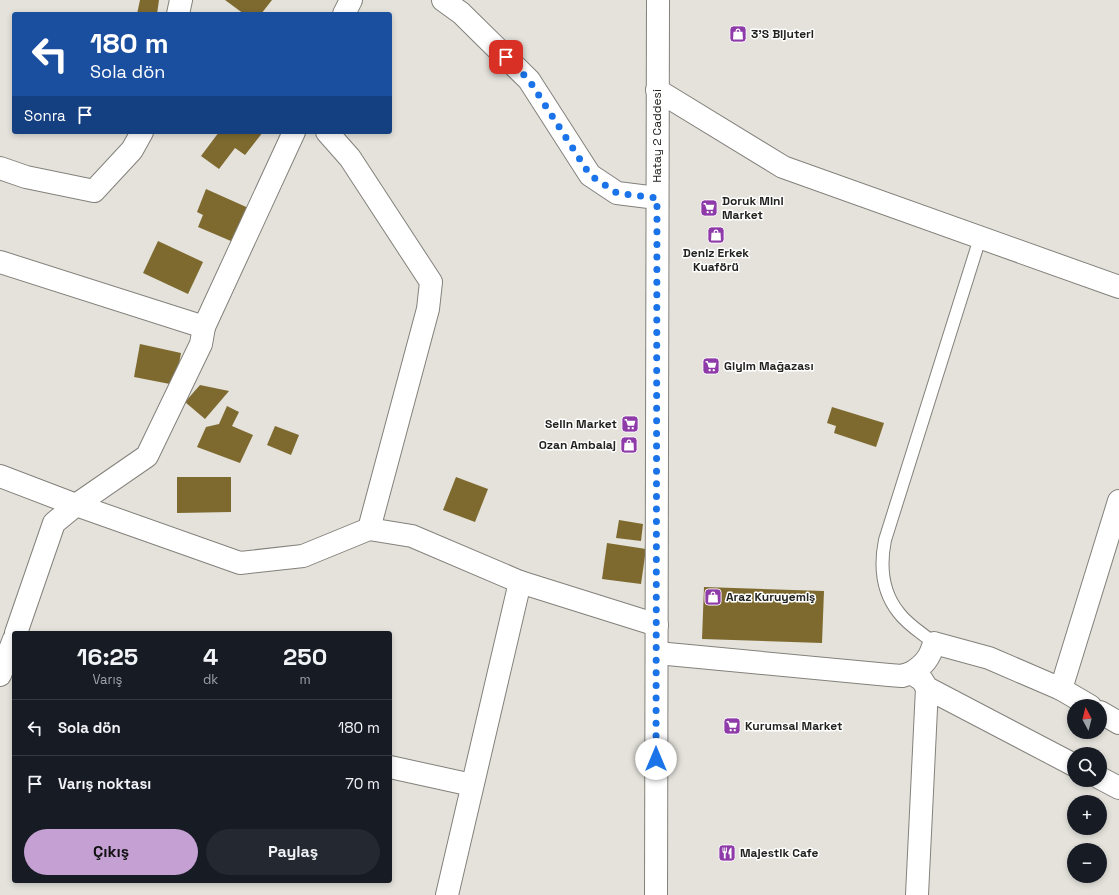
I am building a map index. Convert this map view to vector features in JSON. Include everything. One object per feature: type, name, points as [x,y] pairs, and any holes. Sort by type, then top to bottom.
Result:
[{"type":"street","points":[[178,12],[181,0]]},
{"type":"street","points":[[345,12],[351,0]]},
{"type":"street","points":[[442,0],[460,13],[529,80],[590,175],[617,193],[657,198]]},
{"type":"street","name":"Hatay 2 Caddesi","points":[[656,895],[658,0]]},
{"type":"street","points":[[657,90],[783,167],[1119,287]]},
{"type":"street","points":[[0,168],[26,177],[94,191],[132,150],[141,134]]},
{"type":"street","points":[[17,631],[54,523],[76,505],[147,456],[201,344],[204,327],[293,134]]},
{"type":"street","points":[[328,134],[350,158],[431,282],[428,309],[369,530]]},
{"type":"street","points":[[0,262],[204,327]]},
{"type":"street","points":[[0,476],[76,505],[240,563],[303,556],[369,530],[412,536],[520,582],[657,625]]},
{"type":"street","points":[[1061,689],[1119,501]]},
{"type":"street","points":[[447,895],[520,582]]},
{"type":"street","points":[[657,654],[902,676],[911,673],[922,666],[928,659],[934,643],[989,658],[1061,689],[1078,699]]},
{"type":"street","points":[[911,673],[922,680],[927,688],[1067,761]]},
{"type":"street","points":[[917,895],[927,688]]},
{"type":"street","points":[[1107,716],[1119,723]]},
{"type":"street","points":[[392,767],[472,785]]},
{"type":"street","points":[[1107,782],[1119,788]]},
{"type":"lane","points":[[934,643],[899,614],[892,604],[884,581],[882,553],[980,238]]},
{"type":"building","points":[[140,0],[159,0],[157,12],[137,12]]},
{"type":"building","points":[[225,0],[272,0],[263,12],[241,12]]},
{"type":"building","points":[[218,134],[261,134],[245,155],[235,148],[219,169],[201,156]]},
{"type":"building","points":[[206,189],[253,210],[238,244],[198,227],[203,215],[197,212]]},
{"type":"building","points":[[158,241],[203,262],[188,294],[143,273]]},
{"type":"building","points":[[140,344],[181,353],[175,385],[134,377]]},
{"type":"building","points":[[200,385],[229,391],[205,419],[185,402]]},
{"type":"building","points":[[227,406],[239,412],[232,426],[253,435],[240,463],[197,447],[206,427],[219,424]]},
{"type":"building","points":[[832,407],[884,423],[876,447],[834,433],[836,426],[827,423]]},
{"type":"building","points":[[275,426],[299,435],[291,455],[267,445]]},
{"type":"building","points":[[177,477],[231,477],[231,512],[177,513]]},
{"type":"building","points":[[456,477],[488,489],[475,522],[443,510]]},
{"type":"building","points":[[619,520],[643,524],[641,541],[616,538]]},
{"type":"building","points":[[607,543],[646,549],[641,584],[602,579]]},
{"type":"building","points":[[704,587],[824,591],[822,643],[702,639]]},
{"type":"place","name":"3'S Bijuteri","points":[[738,34]]},
{"type":"place","name":"Doruk Mini Market","points":[[709,208]]},
{"type":"place","name":"Deniz Erkek Kuaförü","points":[[716,235]]},
{"type":"place","name":"Giyim Mağazası","points":[[711,366]]},
{"type":"place","name":"Selin Market","points":[[630,424]]},
{"type":"place","name":"Ozan Ambalaj","points":[[629,445]]},
{"type":"place","name":"Araz Kuruyemiş","points":[[713,597]]},
{"type":"place","name":"Kurumsal Market","points":[[732,726]]},
{"type":"place","name":"Majestik Cafe","points":[[727,853]]},
{"type":"route","points":[[506,57],[529,80],[590,175],[617,193],[657,198],[656,759]]}]
